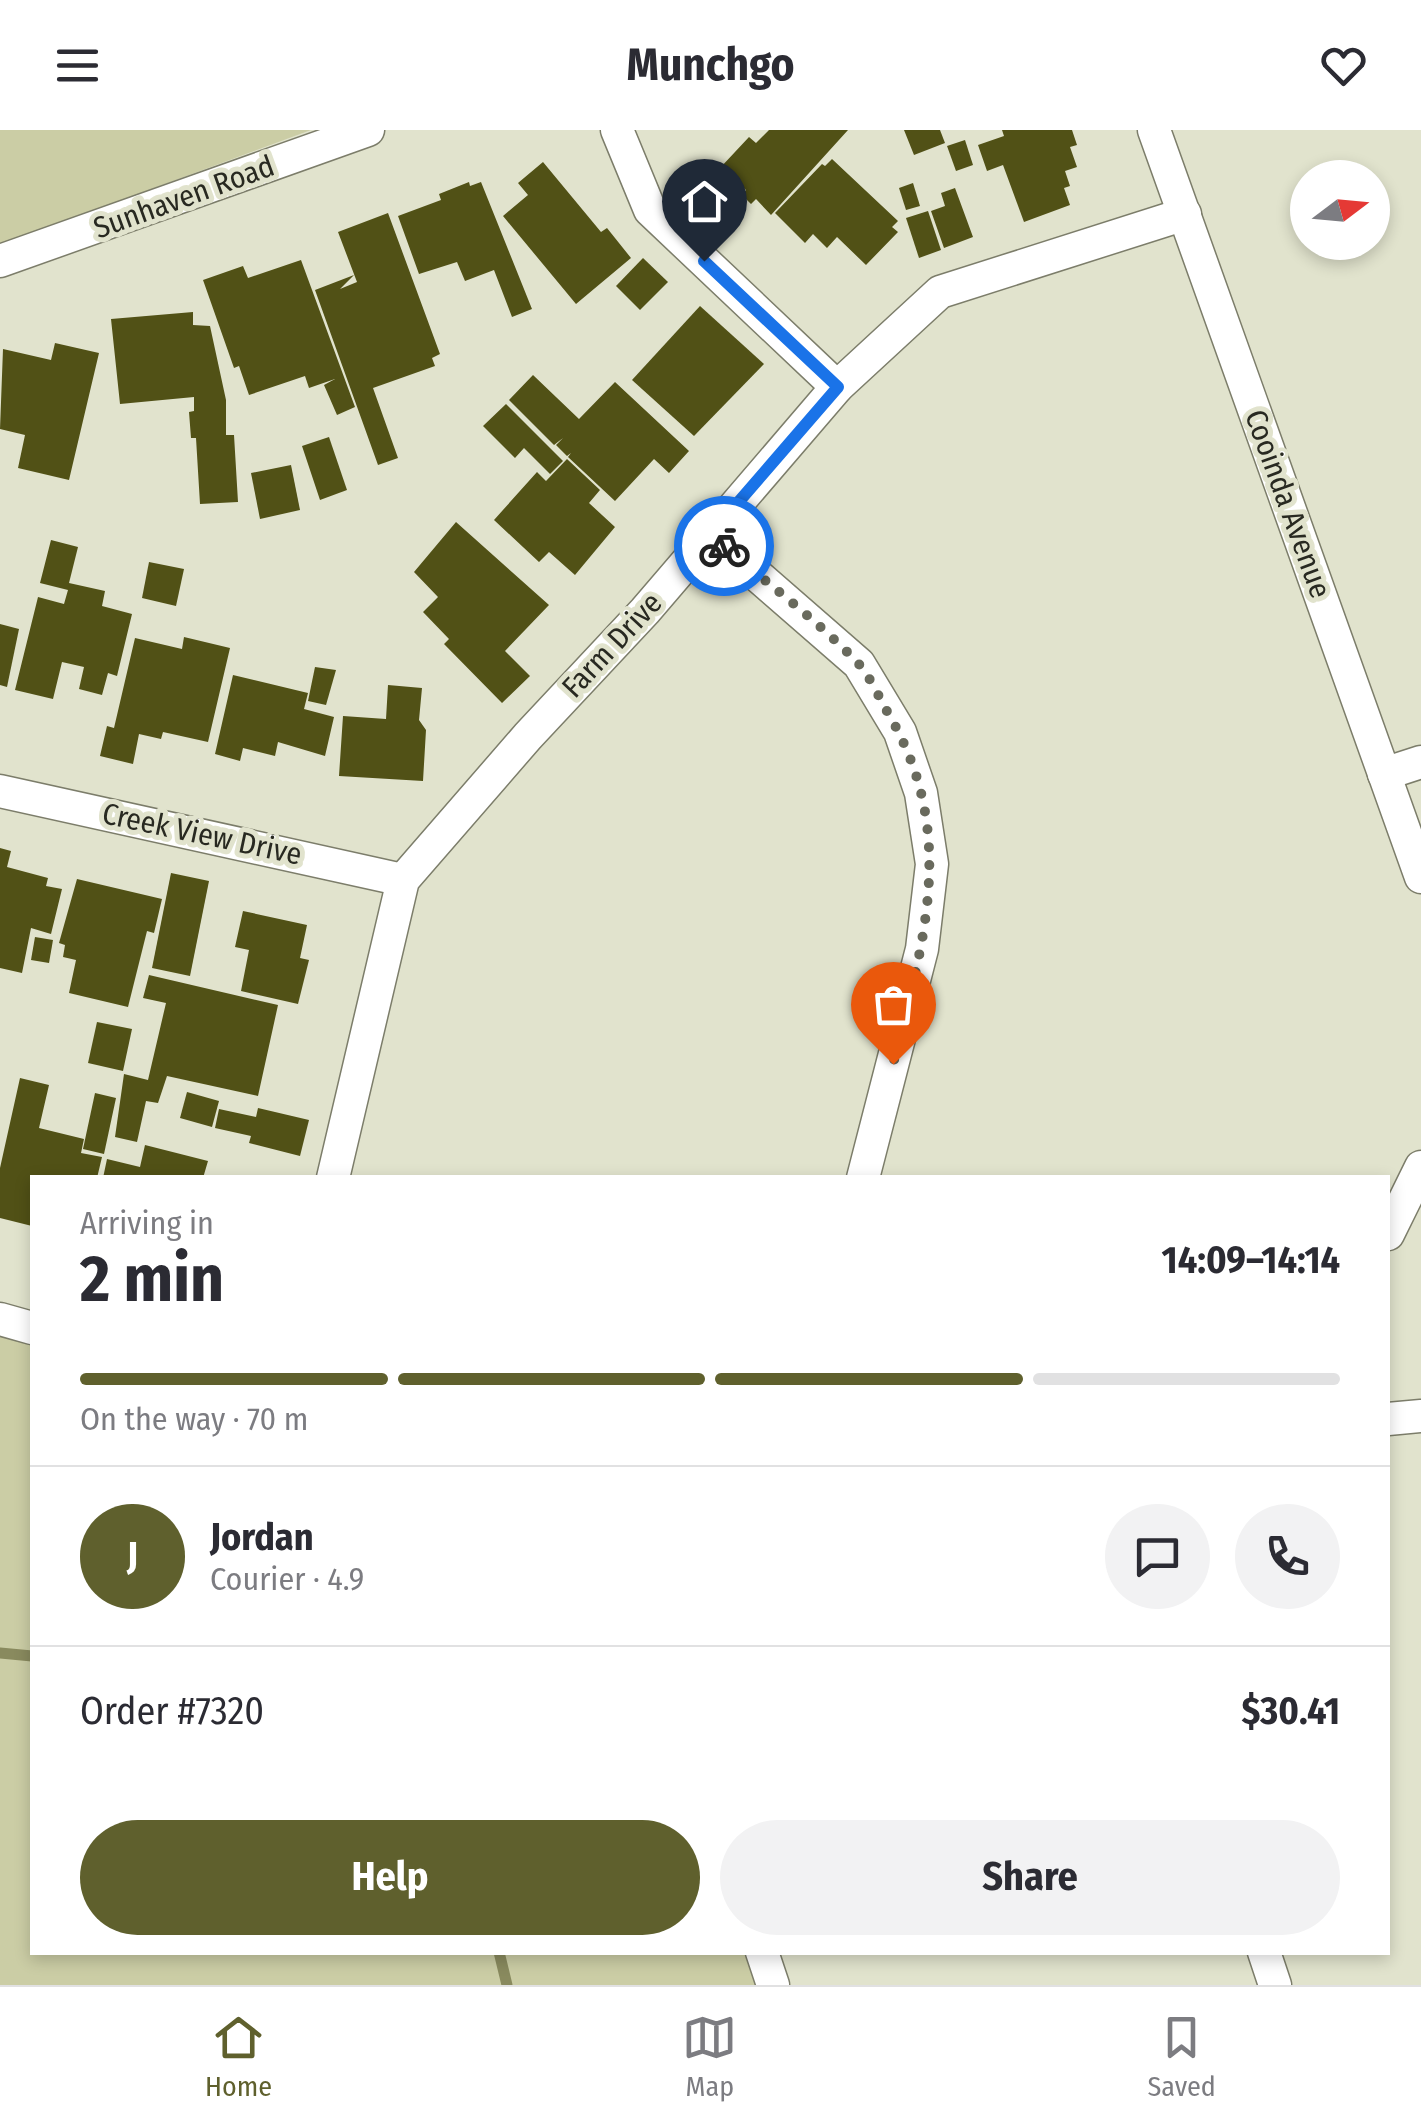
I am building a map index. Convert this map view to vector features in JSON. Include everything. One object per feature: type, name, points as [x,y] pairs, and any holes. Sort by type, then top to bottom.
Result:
[{"type":"street","name":"Sunhaven Road","points":[[0,261],[368,130]]},
{"type":"street","points":[[617,130],[650,210],[838,387]]},
{"type":"street","name":"Cooinda Avenue","points":[[1154,130],[1421,878]]},
{"type":"street","name":"Farm Drive","points":[[334,1175],[404,880],[838,387],[940,292],[1184,214]]},
{"type":"street","points":[[710,535],[859,664],[900,732],[921,793],[932,864],[922,949],[864,1175]]},
{"type":"street","points":[[1384,774],[1421,762]]},
{"type":"street","name":"Creek View Drive","points":[[0,792],[404,880]]},
{"type":"street","points":[[1390,1230],[1421,1167]]},
{"type":"street","points":[[0,1319],[30,1327]]},
{"type":"street","points":[[763,1955],[773,1985]]},
{"type":"street","points":[[1265,1955],[1275,1985]]},
{"type":"green space","points":[[0,130],[311,130],[0,245]]},
{"type":"green space","points":[[0,1313],[30,1320],[30,1955],[757,1955],[768,1985],[0,1985]]},
{"type":"building","points":[[769,130],[848,130],[771,215],[756,199],[751,204],[742,195],[746,190],[720,168],[749,137],[756,143]]},
{"type":"building","points":[[904,130],[940,130],[945,143],[914,155]]},
{"type":"building","points":[[1002,130],[1072,130],[1077,145],[1070,147],[1077,167],[1065,171],[1070,186],[1064,188],[1070,205],[1024,222],[1003,165],[987,171],[978,145],[1004,136]]},
{"type":"building","points":[[965,140],[973,165],[956,171],[947,146]]},
{"type":"building","points":[[832,159],[898,221],[892,227],[898,232],[866,265],[837,237],[827,248],[813,234],[805,243],[775,213],[822,164],[825,166]]},
{"type":"building","points":[[543,162],[601,232],[607,228],[631,258],[576,304],[503,216],[528,195],[518,183]]},
{"type":"building","points":[[469,182],[470,186],[481,182],[532,309],[512,317],[494,270],[465,281],[457,262],[419,274],[398,216],[441,200],[439,194]]},
{"type":"building","points":[[913,183],[920,206],[906,210],[899,188]]},
{"type":"building","points":[[955,188],[973,237],[944,248],[931,211],[945,206],[941,193]]},
{"type":"building","points":[[928,211],[941,250],[919,258],[906,218]]},
{"type":"building","points":[[388,213],[440,354],[432,358],[435,366],[373,388],[398,458],[378,465],[315,290],[354,275],[340,289],[357,282],[338,232]]},
{"type":"building","points":[[643,258],[668,282],[640,310],[616,286]]},
{"type":"building","points":[[301,260],[355,407],[337,415],[324,385],[335,379],[309,388],[305,376],[249,395],[239,366],[234,368],[203,280],[243,266],[248,278]]},
{"type":"building","points":[[700,306],[764,364],[694,436],[632,380]]},
{"type":"building","points":[[193,312],[193,325],[210,326],[226,400],[226,435],[234,435],[238,502],[200,504],[196,438],[191,438],[189,412],[194,411],[194,397],[120,404],[111,319]]},
{"type":"building","points":[[55,343],[99,353],[69,480],[18,468],[25,435],[0,429],[3,349],[51,360]]},
{"type":"building","points":[[533,375],[579,419],[615,382],[689,451],[669,473],[654,459],[615,501],[568,457],[571,453],[567,456],[556,445],[563,438],[554,445],[509,400]]},
{"type":"building","points":[[506,404],[563,461],[550,474],[524,448],[515,458],[483,426]]},
{"type":"building","points":[[329,437],[347,490],[320,500],[302,446]]},
{"type":"building","points":[[567,459],[600,490],[589,503],[615,527],[575,575],[549,552],[539,562],[494,520],[537,472],[546,481]]},
{"type":"building","points":[[291,465],[300,510],[260,519],[251,473]]},
{"type":"building","points":[[456,522],[549,605],[505,651],[530,676],[502,703],[444,644],[449,639],[423,612],[438,597],[414,572]]},
{"type":"building","points":[[51,540],[78,547],[69,583],[105,591],[102,606],[132,614],[117,676],[108,673],[102,695],[79,689],[84,667],[62,662],[53,699],[15,690],[38,597],[64,604],[68,590],[40,583]]},
{"type":"building","points":[[149,562],[184,569],[176,606],[142,598]]},
{"type":"building","points":[[0,624],[19,629],[7,687],[0,685]]},
{"type":"building","points":[[184,637],[230,648],[208,742],[163,732],[161,739],[139,734],[133,764],[100,756],[107,726],[114,728],[135,638],[182,649]]},
{"type":"building","points":[[315,667],[336,670],[326,705],[308,701]]},
{"type":"building","points":[[233,675],[308,693],[304,709],[334,717],[325,756],[278,742],[275,756],[243,748],[240,761],[215,754]]},
{"type":"building","points":[[388,685],[422,688],[419,720],[426,730],[423,781],[339,776],[343,716],[386,719]]},
{"type":"building","points":[[0,848],[11,851],[7,867],[48,878],[46,886],[62,889],[51,934],[31,928],[22,973],[0,968]]},
{"type":"building","points":[[171,873],[209,881],[190,976],[152,968]]},
{"type":"building","points":[[77,879],[162,899],[154,933],[147,931],[128,1007],[69,993],[76,960],[63,957],[65,945],[59,943]]},
{"type":"building","points":[[243,911],[307,925],[300,958],[309,960],[298,1004],[241,991],[249,950],[235,947]]},
{"type":"building","points":[[35,937],[53,940],[49,963],[31,960]]},
{"type":"building","points":[[149,975],[278,1005],[258,1096],[167,1076],[158,1103],[146,1101],[137,1142],[115,1137],[124,1074],[148,1080],[166,1003],[143,998]]},
{"type":"building","points":[[97,1022],[132,1029],[123,1071],[88,1063]]},
{"type":"building","points":[[20,1078],[49,1085],[39,1128],[84,1139],[81,1153],[102,1157],[98,1175],[30,1175],[30,1226],[0,1218],[0,1168]]},
{"type":"building","points":[[187,1092],[219,1101],[212,1127],[180,1118]]},
{"type":"building","points":[[95,1093],[116,1098],[104,1154],[83,1149]]},
{"type":"building","points":[[258,1108],[309,1120],[300,1156],[249,1143],[251,1136],[215,1128],[219,1109],[256,1117]]},
{"type":"building","points":[[145,1145],[208,1161],[204,1175],[104,1175],[107,1159],[140,1167]]},
{"type":"waterway","points":[[0,1653],[30,1656]]},
{"type":"waterway","points":[[500,1955],[507,1985]]},
{"type":"way so far","points":[[724,546],[859,664],[900,732],[921,793],[932,864],[922,949],[893,1064]]},
{"type":"route","points":[[704,261],[838,387],[710,535],[724,546]]}]
